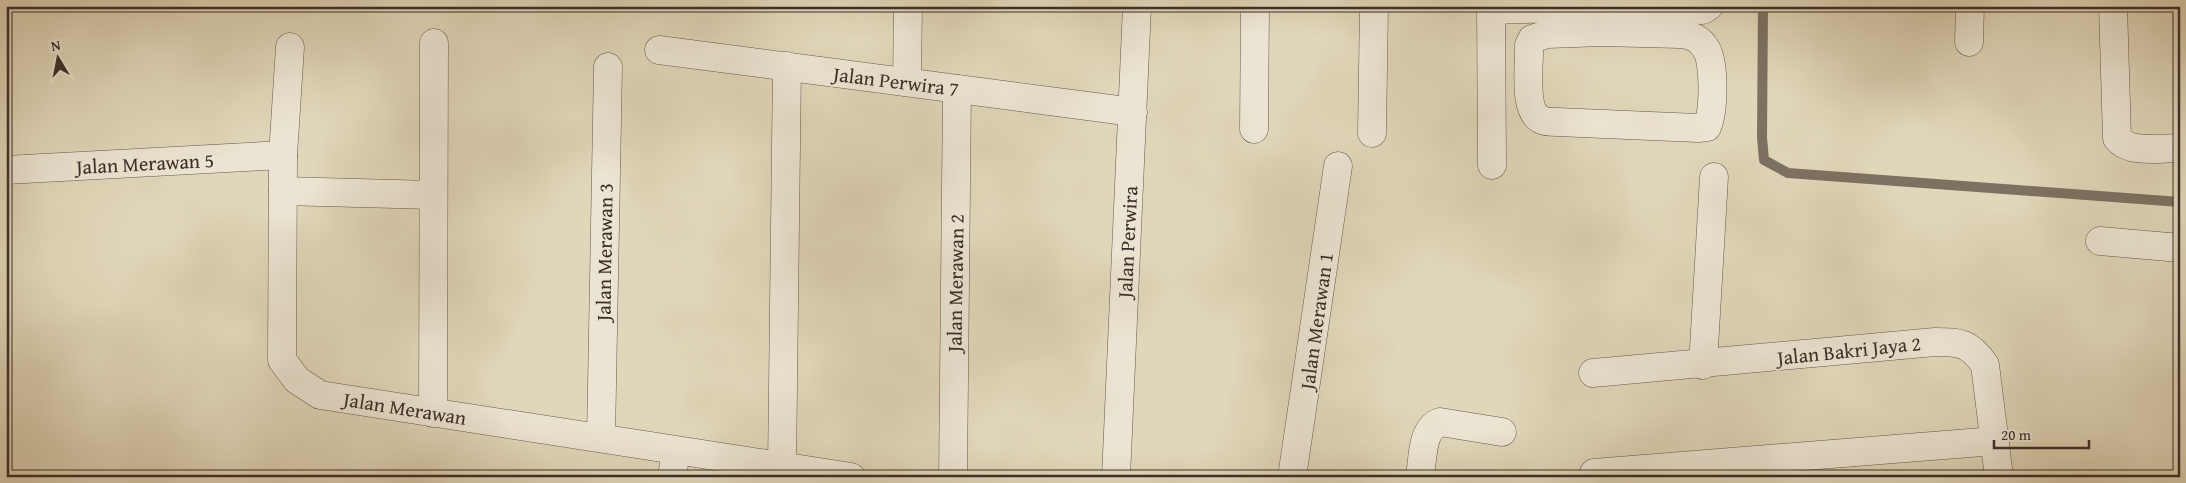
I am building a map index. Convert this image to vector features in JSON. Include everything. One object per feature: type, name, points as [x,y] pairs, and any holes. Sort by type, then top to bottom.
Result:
[{"type":"street","points":[[907,82],[908,6]]},
{"type":"street","name":"Jalan Perwira","points":[[1116,477],[1134,112],[1136,6]]},
{"type":"street","points":[[1254,129],[1255,6]]},
{"type":"street","points":[[1372,133],[1374,6]]},
{"type":"street","points":[[1492,165],[1491,8],[1602,15],[1703,10],[1709,6]]},
{"type":"street","points":[[1969,42],[1970,6]]},
{"type":"street","points":[[2113,6],[2117,138],[2121,144],[2130,148],[2180,148]]},
{"type":"street","points":[[1602,15],[1700,40],[1707,49],[1711,60],[1712,107],[1711,120],[1707,127],[1558,122],[1543,121],[1537,117],[1529,105],[1529,45],[1532,40],[1602,15]]},
{"type":"street","points":[[433,413],[434,43]]},
{"type":"street","name":"Jalan Merawan","points":[[290,47],[283,155],[282,360],[297,380],[320,395],[601,438],[674,464],[782,467],[851,477]]},
{"type":"street","name":"Jalan Perwira 7","points":[[659,50],[1134,112]]},
{"type":"street","points":[[782,467],[787,66]]},
{"type":"street","name":"Jalan Merawan 3","points":[[601,438],[608,67]]},
{"type":"street","name":"Jalan Merawan 2","points":[[953,477],[957,89]]},
{"type":"street","name":"Jalan Merawan 5","points":[[6,170],[283,155]]},
{"type":"street","name":"Jalan Merawan 1","points":[[1292,477],[1338,166]]},
{"type":"street","points":[[1703,364],[1714,176]]},
{"type":"street","points":[[283,191],[433,195]]},
{"type":"street","points":[[2100,241],[2180,248]]},
{"type":"street","name":"Jalan Bakri Jaya 2","points":[[1593,373],[1935,342],[1959,342],[1975,351],[1984,365],[1998,477]]},
{"type":"street","points":[[1420,477],[1427,434],[1432,424],[1440,422],[1502,432]]},
{"type":"street","points":[[1594,473],[1995,441]]},
{"type":"waterway","points":[[1763,6],[1762,138],[1764,160],[1788,173],[2180,202]]}]
